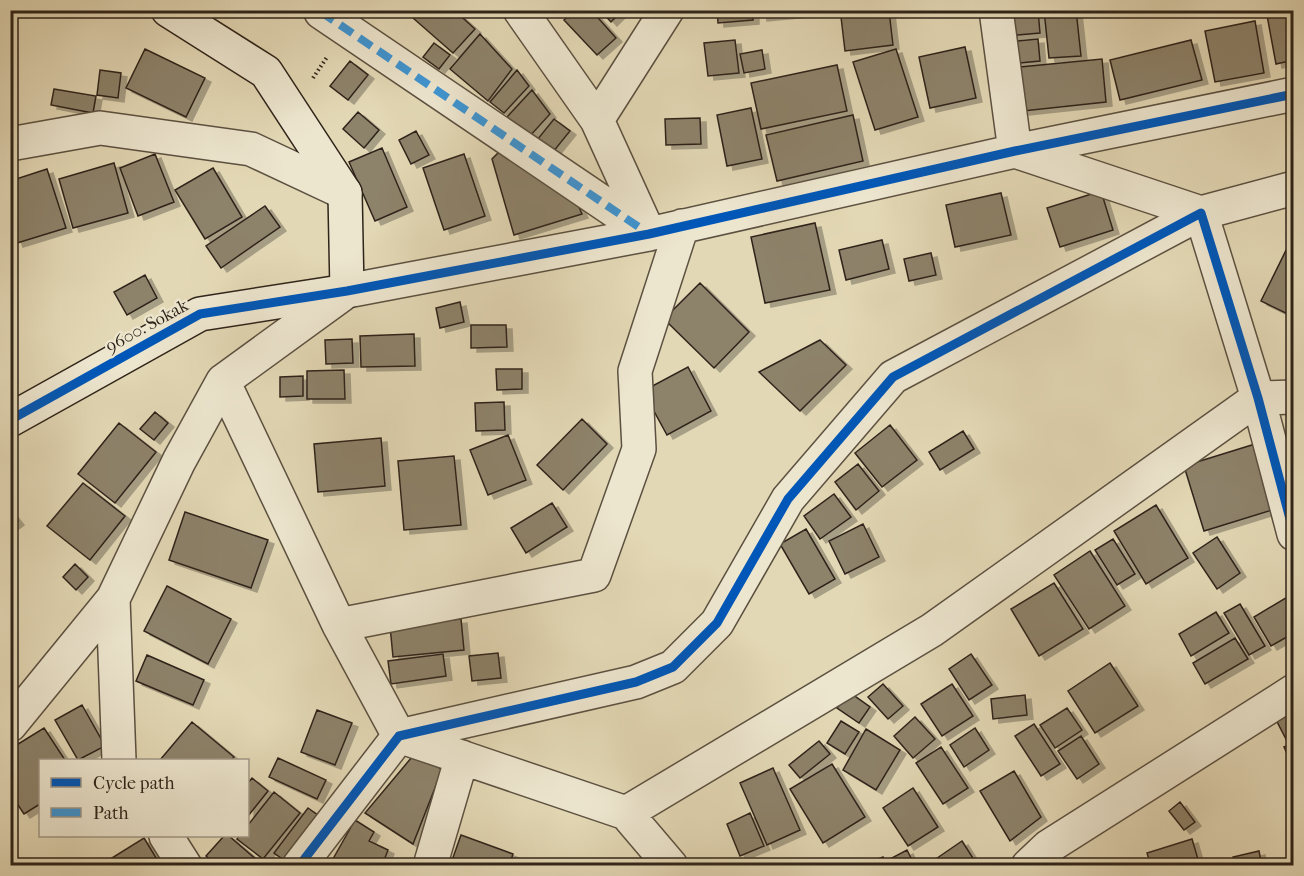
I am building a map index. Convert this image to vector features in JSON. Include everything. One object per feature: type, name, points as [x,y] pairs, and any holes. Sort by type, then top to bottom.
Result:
[{"type":"street","points":[[10,725],[113,598],[179,461],[223,381],[347,291],[345,193],[266,72],[168,10]]},
{"type":"street","points":[[520,10],[597,120],[649,234]]},
{"type":"street","points":[[597,120],[667,10]]},
{"type":"street","points":[[996,10],[1014,151],[1201,213]]},
{"type":"street","points":[[333,20],[649,234]]},
{"type":"street","name":"9600. Sokak","points":[[10,420],[200,314],[347,291],[649,234],[1014,151],[1293,94]]},
{"type":"street","points":[[10,144],[100,128],[251,149],[345,193]]},
{"type":"street","points":[[299,866],[399,736],[636,682],[673,668],[717,623],[788,499],[893,378],[1201,213],[1293,188]]},
{"type":"street","points":[[1201,213],[1258,398],[1293,534]]},
{"type":"street","points":[[339,625],[594,575],[639,449],[635,371],[682,226]]},
{"type":"street","points":[[223,381],[339,625],[399,736],[626,813],[671,866]]},
{"type":"street","points":[[626,813],[932,630],[1258,398],[1293,397]]},
{"type":"street","points":[[113,598],[119,759]]},
{"type":"street","points":[[1028,866],[1048,847],[1293,691]]},
{"type":"street","points":[[430,866],[462,757]]},
{"type":"street","points":[[167,837],[185,866]]},
{"type":"path","points":[[266,72],[312,79],[333,20]]},
{"type":"building","points":[[420,10],[454,10],[475,29],[453,53],[413,18]]},
{"type":"building","points":[[575,10],[591,10],[616,38],[597,55],[564,20]]},
{"type":"building","points":[[600,10],[623,10],[611,22]]},
{"type":"building","points":[[717,10],[753,10],[753,20],[718,23]]},
{"type":"building","points":[[760,10],[826,10],[826,11],[761,17]]},
{"type":"building","points":[[894,10],[920,10],[920,11],[895,14]]},
{"type":"building","points":[[1004,10],[1038,10],[1040,33],[1006,36]]},
{"type":"building","points":[[1044,10],[1076,10],[1081,56],[1049,58]]},
{"type":"building","points":[[1266,10],[1294,10],[1294,60],[1276,64]]},
{"type":"building","points":[[889,11],[893,45],[845,51],[841,17]]},
{"type":"building","points":[[1255,21],[1264,73],[1215,82],[1205,31]]},
{"type":"building","points":[[480,34],[512,69],[488,101],[450,69]]},
{"type":"building","points":[[1038,39],[1040,61],[1008,64],[1006,42]]},
{"type":"building","points":[[735,40],[739,73],[708,76],[704,43]]},
{"type":"building","points":[[1191,40],[1202,80],[1120,100],[1110,60]]},
{"type":"building","points":[[434,43],[450,55],[439,69],[423,57]]},
{"type":"building","points":[[965,47],[976,98],[930,108],[919,57]]},
{"type":"building","points":[[145,49],[205,78],[186,117],[126,88]]},
{"type":"building","points":[[896,49],[918,117],[875,130],[853,62]]},
{"type":"building","points":[[762,50],[765,69],[744,73],[740,54]]},
{"type":"building","points":[[1102,59],[1106,102],[1014,112],[1010,68]]},
{"type":"building","points":[[350,61],[368,75],[348,100],[330,86]]},
{"type":"building","points":[[837,65],[847,111],[761,129],[751,83]]},
{"type":"building","points":[[100,70],[121,73],[118,98],[97,95]]},
{"type":"building","points":[[517,70],[529,86],[504,113],[490,102]]},
{"type":"building","points":[[54,89],[96,96],[93,113],[51,105]]},
{"type":"building","points":[[532,90],[550,114],[529,137],[507,117]]},
{"type":"building","points":[[751,108],[762,159],[727,166],[717,115]]},
{"type":"building","points":[[358,112],[379,130],[364,148],[343,129]]},
{"type":"building","points":[[853,115],[863,161],[777,181],[766,135]]},
{"type":"building","points":[[700,118],[701,144],[666,145],[665,119]]},
{"type":"building","points":[[554,119],[570,131],[553,152],[537,140]]},
{"type":"building","points":[[416,131],[429,155],[411,164],[399,140]]},
{"type":"building","points":[[505,146],[571,189],[582,214],[514,235],[492,159]]},
{"type":"building","points":[[382,148],[407,207],[375,221],[349,162]]},
{"type":"building","points":[[155,154],[174,202],[138,216],[120,168]]},
{"type":"building","points":[[464,154],[485,216],[444,230],[423,168]]},
{"type":"building","points":[[114,163],[128,213],[73,228],[59,179]]},
{"type":"building","points":[[213,168],[242,217],[205,239],[175,190]]},
{"type":"building","points":[[47,169],[66,228],[17,243],[10,222],[10,181]]},
{"type":"building","points":[[1101,191],[1113,230],[1060,247],[1047,208]]},
{"type":"building","points":[[1001,193],[1011,235],[955,247],[946,205]]},
{"type":"building","points":[[265,206],[280,227],[221,268],[206,246]]},
{"type":"building","points":[[815,223],[830,290],[765,303],[751,237]]},
{"type":"building","points":[[1294,234],[1294,317],[1261,301]]},
{"type":"building","points":[[882,240],[889,269],[846,280],[839,250]]},
{"type":"building","points":[[931,253],[936,275],[909,281],[904,259]]},
{"type":"building","points":[[145,275],[157,298],[127,315],[114,292]]},
{"type":"building","points":[[700,283],[749,332],[714,368],[664,319]]},
{"type":"building","points":[[460,302],[464,322],[440,328],[436,308]]},
{"type":"building","points":[[471,325],[506,325],[507,347],[471,348]]},
{"type":"building","points":[[414,334],[415,366],[361,367],[360,336]]},
{"type":"building","points":[[352,339],[353,363],[326,364],[325,340]]},
{"type":"building","points":[[820,340],[846,365],[800,411],[759,372]]},
{"type":"building","points":[[688,367],[711,411],[667,435],[643,391]]},
{"type":"building","points":[[496,369],[522,369],[522,389],[497,390]]},
{"type":"building","points":[[344,370],[345,399],[307,399],[307,371]]},
{"type":"building","points":[[303,376],[303,396],[280,397],[280,377]]},
{"type":"building","points":[[504,402],[505,430],[476,431],[475,403]]},
{"type":"building","points":[[155,412],[168,423],[154,440],[140,429]]},
{"type":"building","points":[[582,419],[607,444],[563,490],[537,465]]},
{"type":"building","points":[[119,423],[156,452],[115,503],[78,474]]},
{"type":"building","points":[[890,425],[917,460],[882,487],[855,453]]},
{"type":"building","points":[[963,431],[974,449],[940,470],[929,452]]},
{"type":"building","points":[[508,435],[526,480],[488,495],[470,450]]},
{"type":"building","points":[[381,438],[385,486],[318,492],[314,444]]},
{"type":"building","points":[[1255,444],[1275,509],[1204,531],[1184,466]]},
{"type":"building","points":[[454,456],[461,525],[404,530],[398,461]]},
{"type":"building","points":[[858,464],[879,491],[856,510],[835,482]]},
{"type":"building","points":[[83,483],[125,516],[90,560],[47,526]]},
{"type":"building","points":[[834,494],[851,517],[820,539],[804,516]]},
{"type":"building","points":[[552,503],[567,527],[526,553],[511,528]]},
{"type":"building","points":[[1156,505],[1188,558],[1146,584],[1114,531]]},
{"type":"building","points":[[10,511],[18,521],[10,527]]},
{"type":"building","points":[[185,512],[268,540],[251,588],[169,560]]},
{"type":"building","points":[[863,524],[879,557],[845,574],[829,541]]},
{"type":"building","points":[[806,529],[835,579],[809,594],[780,544]]},
{"type":"building","points":[[1217,537],[1240,573],[1217,589],[1193,553]]},
{"type":"building","points":[[1113,539],[1135,574],[1117,585],[1095,550]]},
{"type":"building","points":[[1090,551],[1125,606],[1089,629],[1054,575]]},
{"type":"building","points":[[75,564],[88,577],[76,590],[63,577]]},
{"type":"building","points":[[1054,583],[1083,629],[1039,656],[1011,609]]},
{"type":"building","points":[[167,586],[231,619],[208,664],[144,631]]},
{"type":"building","points":[[1294,593],[1294,633],[1271,646],[1254,617]]},
{"type":"building","points":[[1240,604],[1265,646],[1249,655],[1224,613]]},
{"type":"building","points":[[1216,612],[1229,633],[1191,656],[1179,634]]},
{"type":"building","points":[[461,619],[464,650],[393,657],[390,626]]},
{"type":"building","points":[[1235,638],[1248,659],[1205,684],[1193,663]]},
{"type":"building","points":[[498,653],[501,678],[472,681],[469,656]]},
{"type":"building","points":[[443,654],[446,676],[391,684],[388,661]]},
{"type":"building","points":[[971,654],[992,685],[969,700],[949,669]]},
{"type":"building","points":[[147,655],[204,680],[193,705],[136,681]]},
{"type":"building","points":[[1110,663],[1138,706],[1095,733],[1068,691]]},
{"type":"building","points":[[883,684],[903,706],[888,719],[868,697]]},
{"type":"building","points":[[952,684],[973,716],[942,736],[921,704]]},
{"type":"building","points":[[849,692],[870,707],[859,723],[837,708]]},
{"type":"building","points":[[1025,695],[1027,715],[993,719],[991,699]]},
{"type":"building","points":[[1294,701],[1294,740],[1288,743],[1272,712]]},
{"type":"building","points":[[82,705],[105,746],[77,759],[55,720]]},
{"type":"building","points":[[1067,708],[1082,730],[1055,748],[1040,725]]},
{"type":"building","points":[[317,710],[352,723],[335,765],[301,752]]},
{"type":"building","points":[[915,717],[935,739],[913,758],[894,736]]},
{"type":"building","points":[[841,721],[859,732],[845,754],[827,743]]},
{"type":"building","points":[[192,722],[234,757],[232,759],[161,759]]},
{"type":"building","points":[[1034,724],[1060,764],[1041,776],[1015,736]]},
{"type":"building","points":[[44,728],[64,759],[39,759],[39,805],[24,814],[10,793],[10,749]]},
{"type":"building","points":[[975,728],[989,750],[964,767],[950,745]]},
{"type":"building","points":[[866,729],[900,750],[876,790],[843,770]]},
{"type":"building","points":[[1081,736],[1099,764],[1077,779],[1058,751]]},
{"type":"building","points":[[819,741],[830,754],[800,778],[789,765]]},
{"type":"building","points":[[1294,743],[1294,769],[1284,747]]},
{"type":"building","points":[[941,747],[968,788],[943,804],[916,763]]},
{"type":"building","points":[[417,751],[442,770],[413,844],[365,813]]},
{"type":"building","points":[[278,758],[326,780],[317,799],[269,777]]},
{"type":"building","points":[[832,764],[865,817],[823,843],[790,789]]},
{"type":"building","points":[[773,768],[800,830],[767,845],[740,783]]},
{"type":"building","points":[[1014,771],[1041,817],[1010,841],[980,791]]},
{"type":"building","points":[[252,778],[268,791],[249,815],[249,782]]},
{"type":"building","points":[[913,788],[938,827],[908,846],[883,808]]},
{"type":"building","points":[[274,792],[300,813],[263,859],[237,839],[249,837],[249,824]]},
{"type":"building","points":[[1294,793],[1294,816],[1292,816],[1287,795]]},
{"type":"building","points":[[1180,802],[1195,822],[1184,830],[1169,811]]},
{"type":"building","points":[[308,808],[322,818],[288,863],[274,853]]},
{"type":"building","points":[[750,813],[764,846],[740,856],[727,824]]},
{"type":"building","points":[[355,820],[374,832],[369,841],[388,850],[382,866],[329,866]]},
{"type":"building","points":[[461,835],[513,854],[509,866],[450,866]]},
{"type":"building","points":[[223,837],[230,837],[264,866],[217,866],[206,856]]},
{"type":"building","points":[[144,838],[161,866],[99,866]]},
{"type":"building","points":[[1192,839],[1200,866],[1151,866],[1147,853]]},
{"type":"building","points":[[962,841],[978,866],[927,865]]},
{"type":"building","points":[[907,850],[915,866],[891,866],[888,860]]},
{"type":"building","points":[[1259,851],[1262,866],[1235,866],[1233,857]]},
{"type":"building","points":[[883,857],[886,866],[860,866]]},
{"type":"marked path","points":[[321,12],[649,234]]},
{"type":"cycle path","points":[[10,420],[200,314],[347,291],[649,234],[1015,151],[1294,94]]},
{"type":"cycle path","points":[[299,866],[399,736],[636,682],[673,667],[717,623],[788,499],[893,377],[1201,213],[1258,398],[1294,534]]}]
